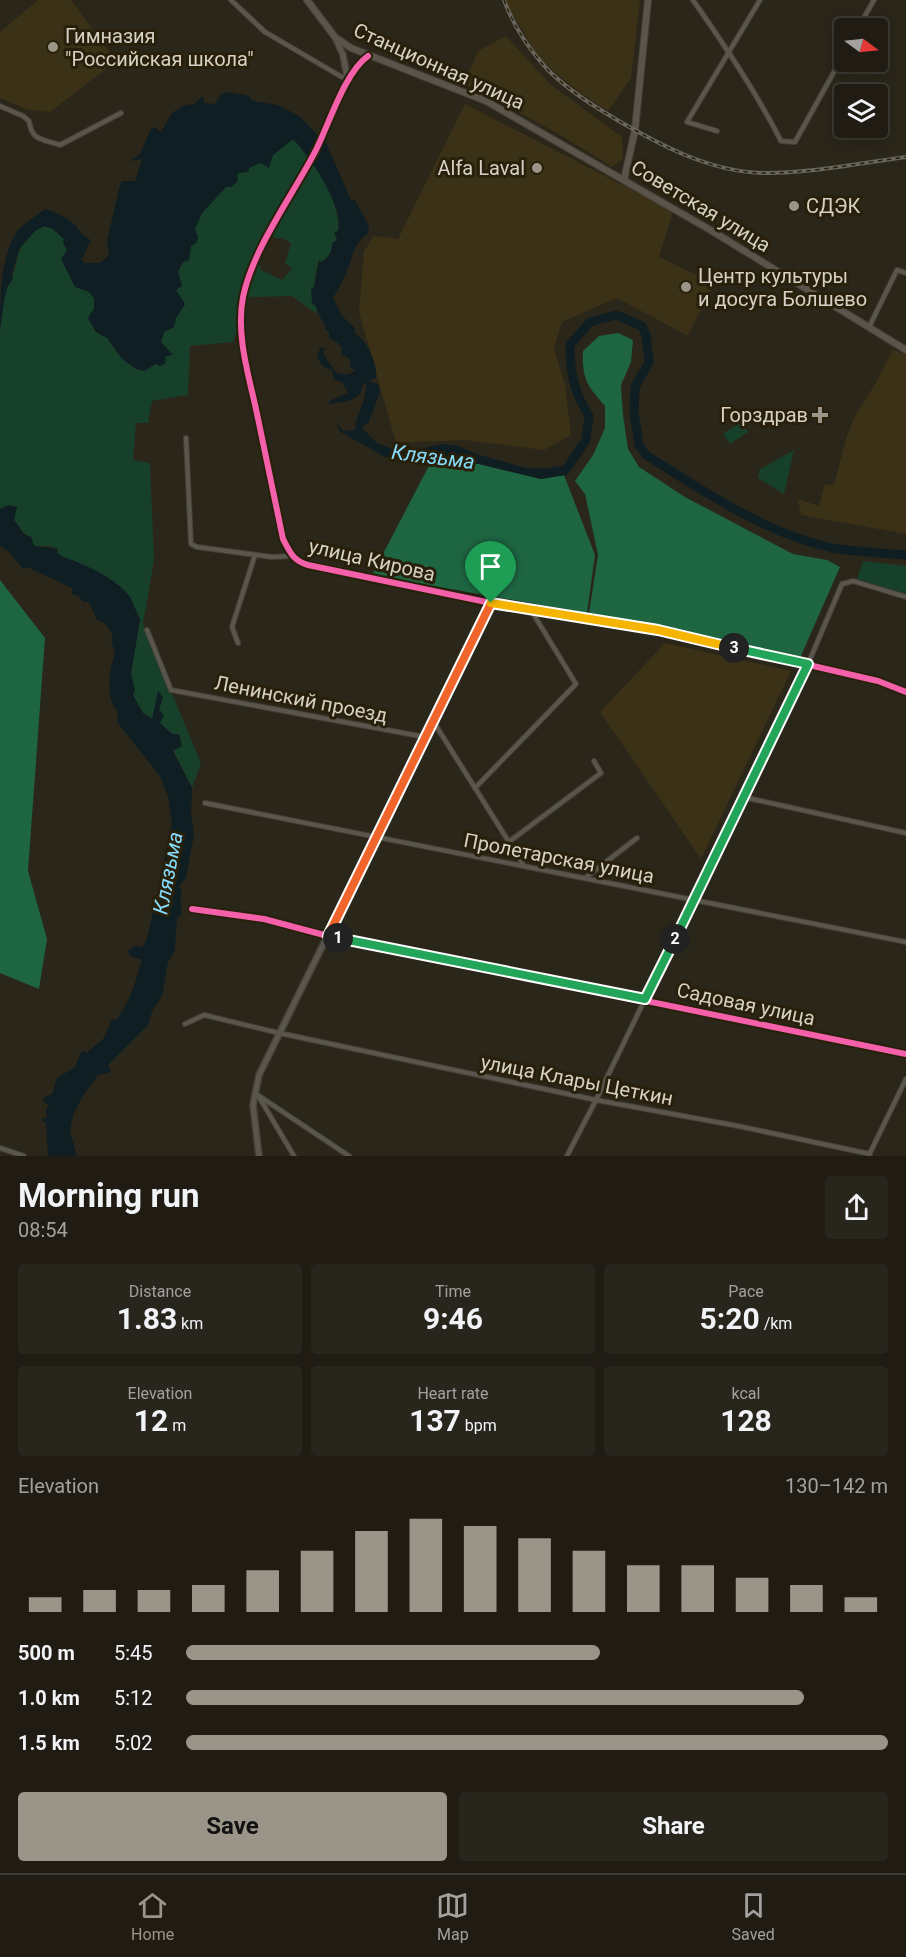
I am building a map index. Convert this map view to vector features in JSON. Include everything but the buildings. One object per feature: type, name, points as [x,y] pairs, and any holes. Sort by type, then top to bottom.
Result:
[{"type":"main road","name":"Станционная улица","points":[[307,0],[335,37],[351,48],[486,100],[539,130]]},
{"type":"main road","points":[[624,180],[635,130],[648,0]]},
{"type":"main road","name":"Советская улица","points":[[539,130],[780,272],[906,350]]},
{"type":"main road","points":[[613,173],[628,160]]},
{"type":"street","points":[[231,0],[265,32],[348,81]]},
{"type":"street","points":[[693,0],[764,108],[781,141],[795,142],[834,72]]},
{"type":"street","points":[[717,131],[687,122],[760,0]]},
{"type":"street","points":[[864,18],[874,0]]},
{"type":"street","points":[[335,37],[343,55],[348,81]]},
{"type":"street","name":"улица Кирова","points":[[369,56],[358,65],[348,81],[327,127],[254,265],[243,296],[240,325],[246,360],[283,539],[292,556],[308,565],[491,603],[658,630],[878,681],[906,692]]},
{"type":"street","points":[[0,106],[29,121],[31,133],[37,138],[60,145],[121,113]]},
{"type":"street","points":[[869,328],[897,270],[906,273]]},
{"type":"street","points":[[186,438],[191,544],[197,547],[255,555],[292,556]]},
{"type":"street","points":[[238,643],[232,627],[255,555]]},
{"type":"street","points":[[567,1156],[808,664],[842,584],[853,581],[906,597]]},
{"type":"street","points":[[259,1156],[253,1106],[259,1075],[491,603]]},
{"type":"street","points":[[475,788],[576,684],[531,610]]},
{"type":"street","name":"Ленинский проезд","points":[[147,630],[171,690],[425,737]]},
{"type":"street","points":[[433,721],[525,867]]},
{"type":"street","points":[[510,842],[601,772],[594,761]]},
{"type":"street","points":[[743,797],[906,833]]},
{"type":"street","name":"Пролетарская улица","points":[[205,802],[906,942]]},
{"type":"street","points":[[584,879],[637,838]]},
{"type":"street","name":"Садовая улица","points":[[192,909],[264,919],[328,936],[906,1054]]},
{"type":"street","name":"улица Клары Цеткин","points":[[186,1024],[204,1015],[596,1100],[738,1126],[869,1155]]},
{"type":"street","points":[[869,1155],[906,1078]]},
{"type":"street","points":[[256,1094],[294,1156]]},
{"type":"street","points":[[256,1094],[349,1156]]},
{"type":"street","points":[[0,1148],[24,1156]]},
{"type":"shaded area","name":"Гимназия \"Российская школа\"","points":[[38,0],[71,0],[116,61],[50,112],[28,110],[0,98],[0,32]]},
{"type":"shaded area","points":[[504,0],[640,0],[631,78],[608,111],[577,91],[539,58]]},
{"type":"shaded area","points":[[506,36],[551,85],[622,137],[623,158],[612,167],[559,134],[464,83],[478,51]]},
{"type":"shaded area","points":[[465,104],[673,211],[659,257],[714,283],[688,336],[617,298],[562,322],[554,348],[565,385],[571,435],[544,450],[464,440],[396,443],[359,312],[364,251],[374,236],[398,239]]},
{"type":"shaded area","points":[[893,350],[906,355],[906,534],[801,515],[798,499],[819,506],[825,484],[834,485],[854,418]]},
{"type":"shaded area","points":[[665,643],[791,671],[701,859],[600,712]]},
{"type":"green space","points":[[293,139],[314,165],[332,200],[338,218],[338,235],[333,250],[321,262],[318,261],[314,287],[317,314],[292,296],[249,297],[233,342],[190,346],[188,395],[152,401],[148,423],[136,423],[133,460],[150,463],[154,560],[143,624],[201,763],[192,788],[173,750],[182,746],[179,734],[172,734],[159,722],[143,713],[132,694],[135,691],[131,674],[140,619],[130,598],[57,553],[58,549],[50,546],[34,546],[14,520],[9,505],[0,509],[0,324],[4,296],[12,279],[20,249],[28,237],[44,226],[53,229],[64,239],[94,298],[94,309],[88,318],[96,332],[107,338],[122,358],[161,342],[164,332],[174,327],[176,318],[185,304],[175,290],[181,286],[178,272],[183,262],[189,260],[190,246],[196,243],[198,238],[195,229],[202,213],[238,173],[247,172],[249,168],[260,163]],"holes":[[[271,236],[278,239],[280,237],[291,243],[285,263],[292,269],[282,280],[261,270],[259,263]]]},
{"type":"green space","points":[[618,333],[633,340],[631,362],[621,385],[628,449],[639,467],[685,497],[793,554],[827,560],[840,567],[800,658],[589,613],[598,555],[585,494],[575,481],[593,455],[605,428],[605,406],[587,382],[583,369],[583,351],[599,336]]},
{"type":"green space","points":[[741,422],[748,432],[730,444],[723,434]]},
{"type":"green space","points":[[794,450],[784,494],[758,478],[759,470]]},
{"type":"green space","points":[[433,458],[479,464],[541,479],[564,475],[595,555],[587,613],[372,575]]},
{"type":"green space","points":[[863,561],[906,566],[906,594],[857,579]]},
{"type":"green space","points":[[0,580],[45,638],[28,871],[47,939],[39,989],[0,973]]},
{"type":"water","points":[[229,92],[249,96],[253,101],[278,105],[299,116],[326,143],[351,200],[355,200],[369,226],[368,233],[356,246],[333,298],[342,316],[355,328],[355,334],[364,341],[375,366],[376,378],[371,379],[371,382],[378,384],[380,392],[368,424],[363,425],[363,429],[377,443],[395,450],[419,449],[445,444],[459,446],[476,454],[526,468],[566,468],[564,475],[541,479],[479,464],[427,457],[385,457],[339,431],[336,422],[343,431],[355,430],[365,396],[366,384],[363,383],[360,394],[352,400],[329,404],[329,401],[348,393],[342,382],[334,380],[332,370],[320,363],[317,355],[321,347],[325,348],[323,353],[335,372],[347,375],[355,371],[350,366],[350,359],[341,354],[342,348],[329,338],[329,332],[325,329],[317,307],[312,304],[311,288],[314,287],[319,260],[321,262],[328,256],[332,243],[337,240],[334,232],[338,231],[339,221],[324,183],[293,139],[273,155],[269,168],[260,163],[249,168],[248,172],[238,173],[237,182],[231,187],[226,187],[202,213],[195,229],[198,237],[196,243],[191,246],[189,260],[183,262],[178,272],[182,286],[176,290],[185,304],[176,318],[174,327],[164,332],[161,342],[173,355],[166,356],[165,364],[160,366],[156,364],[144,371],[136,369],[122,359],[107,338],[96,332],[88,318],[94,309],[94,298],[89,292],[75,287],[61,259],[67,250],[63,243],[64,239],[53,229],[44,226],[35,231],[20,248],[12,273],[13,278],[7,288],[0,330],[4,264],[18,230],[45,209],[54,212],[69,220],[91,240],[82,259],[84,263],[100,263],[109,255],[107,241],[120,185],[122,181],[135,181],[142,159],[130,161],[140,154],[151,129],[155,127],[161,132],[172,113],[183,106],[194,104],[203,96],[204,103],[215,104],[221,94]]},
{"type":"water","points":[[9,505],[17,507],[14,520],[24,534],[31,537],[34,546],[58,549],[57,553],[63,557],[80,563],[118,584],[130,597],[140,619],[131,674],[135,691],[133,695],[143,713],[152,719],[158,691],[163,697],[159,710],[164,715],[160,723],[172,734],[179,734],[182,746],[173,751],[192,788],[191,815],[194,834],[186,878],[179,886],[182,892],[180,903],[182,914],[177,917],[175,950],[168,962],[162,996],[152,1011],[148,1025],[108,1065],[111,1072],[98,1075],[82,1097],[73,1115],[70,1131],[77,1156],[48,1156],[46,1123],[41,1120],[47,1117],[46,1110],[49,1105],[43,1102],[45,1097],[52,1094],[57,1078],[74,1068],[82,1051],[88,1052],[104,1038],[112,1019],[116,1020],[129,999],[142,960],[130,956],[128,950],[135,946],[142,947],[147,939],[172,824],[168,796],[160,776],[117,722],[118,712],[111,700],[109,684],[115,654],[111,640],[113,635],[105,623],[97,620],[89,602],[83,602],[79,596],[72,594],[72,588],[27,567],[23,569],[8,551],[0,546],[0,509]]},
{"type":"waterway","name":"Клязьма","points":[[555,471],[565,471],[586,440],[589,416],[574,382],[570,345],[590,322],[616,315],[642,326],[646,335],[649,362],[635,387],[634,413],[639,445],[646,455],[736,510],[784,533],[833,548],[906,555]]},
{"type":"railway","points":[[504,0],[512,19],[528,45],[547,69],[563,84],[617,120],[686,156],[723,168],[761,173],[815,170],[906,157]]},
{"type":"cycle path","points":[[368,56],[345,86],[316,150],[264,241],[248,278],[243,297],[241,325],[247,367],[283,539],[292,555],[308,565],[491,603],[658,630],[878,681],[906,692]]},
{"type":"cycle path","points":[[192,909],[264,919],[328,936],[906,1054]]},
{"type":"place","name":"Гимназия \"Российская школа\"","points":[[53,47]]},
{"type":"place","name":"Alfa Laval","points":[[537,168]]},
{"type":"place","name":"СДЭК","points":[[794,206]]},
{"type":"place","name":"Центр культуры и досуга Болшево","points":[[686,287]]},
{"type":"place","name":"Горздрав","points":[[820,415]]},
{"type":"route","points":[[491,603],[658,630],[808,664],[645,999],[328,936],[491,603]]}]
